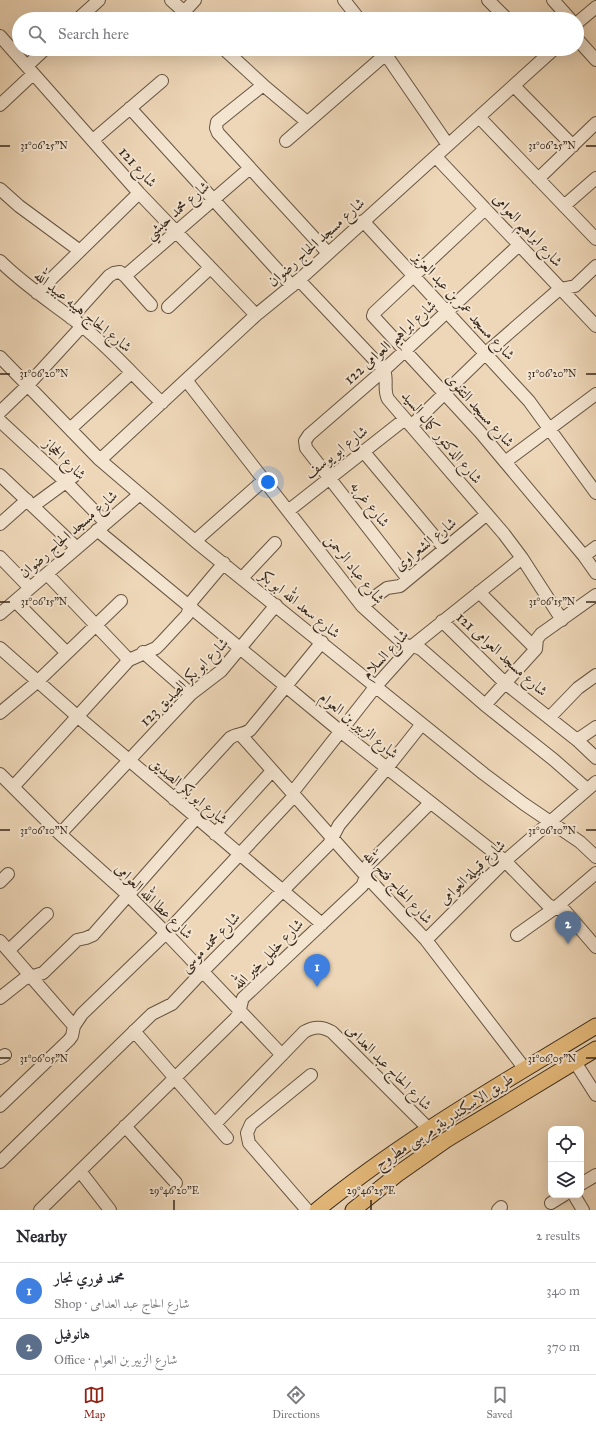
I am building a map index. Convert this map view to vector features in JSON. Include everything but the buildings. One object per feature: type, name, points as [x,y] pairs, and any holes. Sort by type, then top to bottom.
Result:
[{"type":"main road","name":"طريق الاسكندرية, مرسى مطروح","points":[[317,1210],[346,1186],[428,1128],[596,1026]]},
{"type":"main road","name":"طريق الاسكندرية, مرسى مطروح","points":[[357,1207],[399,1173],[446,1140],[596,1049]]},
{"type":"main road","points":[[386,1157],[399,1173]]},
{"type":"main road","points":[[346,1186],[357,1207]]},
{"type":"street","points":[[171,0],[185,12]]},
{"type":"street","points":[[189,12],[195,0]]},
{"type":"street","points":[[344,0],[353,12]]},
{"type":"street","points":[[488,0],[500,12]]},
{"type":"street","points":[[553,0],[564,12]]},
{"type":"street","points":[[85,12],[96,1]]},
{"type":"street","points":[[584,18],[595,9]]},
{"type":"street","name":"شارع 121","points":[[0,36],[12,50]]},
{"type":"street","points":[[584,47],[596,60]]},
{"type":"street","name":"شارع 121","points":[[18,56],[139,193],[256,315]]},
{"type":"street","points":[[0,105],[40,56]]},
{"type":"street","points":[[232,56],[307,122]]},
{"type":"street","points":[[286,141],[380,56]]},
{"type":"street","points":[[387,56],[448,144]]},
{"type":"street","name":"شارع مسجد الحاج رضوان","points":[[100,460],[256,315],[295,283],[514,86],[538,56]]},
{"type":"street","points":[[92,140],[162,81]]},
{"type":"street","points":[[263,85],[217,122],[216,128],[221,138],[328,253]]},
{"type":"street","points":[[514,86],[572,146]]},
{"type":"street","points":[[130,108],[214,200],[295,283],[384,370]]},
{"type":"street","points":[[479,117],[596,239]]},
{"type":"street","points":[[538,178],[596,123]]},
{"type":"street","name":"شارع ابراهيم العوامى","points":[[436,157],[596,326]]},
{"type":"street","name":"شارع محمد حبشي","points":[[125,276],[250,168]]},
{"type":"street","points":[[564,206],[596,178]]},
{"type":"street","points":[[0,189],[19,206],[80,251]]},
{"type":"street","points":[[37,293],[139,193]]},
{"type":"street","points":[[414,276],[485,209]]},
{"type":"street","name":"شارع مسجد عمر بن عبد العزيز","points":[[363,221],[529,401],[596,493]]},
{"type":"street","name":"شارع ابراهيم العوامى 122","points":[[306,448],[306,441],[309,435],[405,351],[519,244]]},
{"type":"street","name":"شارع الحاج هيبه عبيد الله","points":[[0,261],[23,282],[82,326],[110,350],[162,403]]},
{"type":"street","name":"شارع ابو يوسف","points":[[288,511],[363,452],[408,423],[445,394],[486,353],[556,292],[560,289],[574,286],[596,266]]},
{"type":"street","points":[[168,307],[210,268]]},
{"type":"street","points":[[71,318],[109,276],[120,272],[151,305]]},
{"type":"street","name":"شارع مسجد التقوى","points":[[414,276],[373,314],[374,317],[480,432],[584,556],[596,573]]},
{"type":"street","points":[[0,412],[27,386],[82,326]]},
{"type":"street","name":"شارع سعد الله ابو بكر","points":[[0,357],[100,460],[195,541],[422,724],[524,804],[580,842],[596,857]]},
{"type":"street","name":"شارع الدكتور كمال السيد","points":[[384,370],[386,396],[487,514],[522,558],[562,620]]},
{"type":"street","points":[[70,429],[131,373]]},
{"type":"street","name":"شارع عباد الرحمن","points":[[186,380],[362,606],[404,644],[411,647],[417,647],[422,650],[485,705],[592,786]]},
{"type":"street","points":[[505,462],[596,394]]},
{"type":"street","name":"شارع الحجاز","points":[[0,421],[70,479],[102,526]]},
{"type":"street","name":"شارع غربه","points":[[306,448],[408,579]]},
{"type":"street","points":[[363,452],[444,549]]},
{"type":"street","points":[[0,475],[77,548]]},
{"type":"street","points":[[0,524],[30,503],[70,479]]},
{"type":"street","points":[[195,541],[264,480]]},
{"type":"street","name":"شارع مسجد الحاج رضوان","points":[[0,614],[140,494]]},
{"type":"street","name":"شارع الشعراوى","points":[[362,606],[387,588],[398,587],[487,514]]},
{"type":"street","name":"شارع الزبير بن العوام","points":[[102,526],[189,607],[340,731],[505,861],[547,904],[565,912],[596,947]]},
{"type":"street","points":[[242,578],[275,543]]},
{"type":"street","points":[[584,556],[596,547]]},
{"type":"street","points":[[0,557],[30,588]]},
{"type":"street","name":"شارع السلام","points":[[0,1106],[69,1040],[72,1036],[74,1026],[82,1014],[166,933],[240,855],[293,795],[340,731],[376,686],[411,647],[522,558]]},
{"type":"street","points":[[13,787],[129,660],[143,652],[156,648],[162,643],[187,615],[192,601],[224,563]]},
{"type":"street","points":[[47,574],[129,660]]},
{"type":"street","points":[[479,592],[536,649]]},
{"type":"street","points":[[485,705],[536,649],[539,636],[596,596]]},
{"type":"street","points":[[15,601],[67,653]]},
{"type":"street","points":[[0,713],[37,682],[122,601]]},
{"type":"street","name":"شارع ابو بكر الصديق 123","points":[[60,834],[130,761],[191,694],[221,671],[276,605]]},
{"type":"street","name":"شارع مسجد العوامى 121","points":[[442,621],[505,683],[577,740],[596,758]]},
{"type":"street","points":[[174,799],[230,738],[244,734],[250,730],[322,642]]},
{"type":"street","name":"شارع ابو بكر الصديق","points":[[0,648],[37,682],[322,924]]},
{"type":"street","points":[[143,652],[191,694]]},
{"type":"street","points":[[549,718],[578,688],[596,675]]},
{"type":"street","name":"شارع محمد موسى","points":[[0,1162],[152,1014],[172,1004],[330,844],[338,825],[387,768],[422,724]]},
{"type":"street","points":[[577,740],[596,727]]},
{"type":"street","name":"شارع الحاج فتح الله","points":[[240,734],[332,839],[426,940],[525,1069]]},
{"type":"street","points":[[215,834],[272,771]]},
{"type":"street","name":"شارع عطا الله العوامى","points":[[0,774],[60,834],[128,895],[203,971],[282,1055]]},
{"type":"street","name":"شارع قبيلة العوامى","points":[[426,940],[505,861],[592,786]]},
{"type":"street","name":"شارع خليل خير الله","points":[[40,1210],[238,1017],[243,998],[362,886],[368,866],[430,803]]},
{"type":"street","points":[[0,998],[24,979],[43,973],[77,940],[92,935],[196,818]]},
{"type":"street","points":[[517,935],[555,908],[596,873]]},
{"type":"street","points":[[47,914],[4,948],[31,976],[74,1026]]},
{"type":"street","name":"شارع الحاج عبد العدامى","points":[[282,1055],[304,1032],[316,1027],[322,1027],[332,1032],[428,1128]]},
{"type":"street","points":[[134,1031],[227,1138]]},
{"type":"street","points":[[216,1124],[282,1055]]},
{"type":"street","points":[[575,1062],[596,1095]]},
{"type":"street","points":[[307,1210],[249,1143],[247,1133],[251,1124],[311,1075]]},
{"type":"street","points":[[125,1126],[176,1183]]},
{"type":"street","points":[[80,1171],[110,1210]]},
{"type":"street","points":[[584,1182],[596,1175]]},
{"type":"street","points":[[552,1203],[560,1198]]},
{"type":"street","points":[[576,1198],[583,1210]]},
{"type":"place","name":"هانوفيل","points":[[568,944]]},
{"type":"place","name":"محمد فوري نجار","points":[[317,987]]}]
